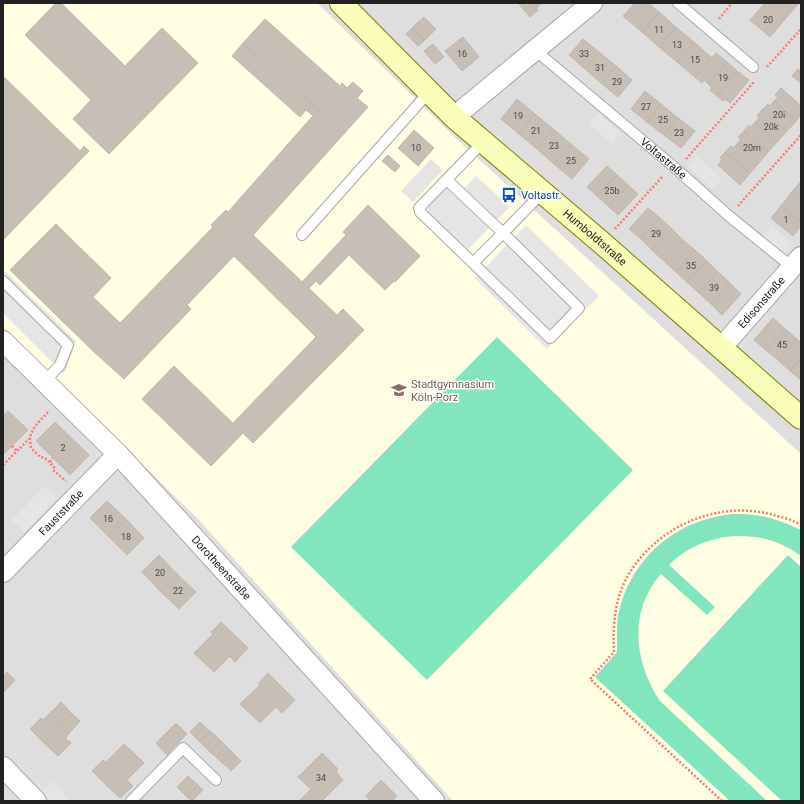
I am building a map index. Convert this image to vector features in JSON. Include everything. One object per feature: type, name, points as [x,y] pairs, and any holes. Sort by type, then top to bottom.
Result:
[{"type":"street","points":[[454,117],[592,3]]},
{"type":"street","name":"Humboldtstraße","points":[[345,5],[454,117],[602,243],[801,418]]},
{"type":"street","name":"Edisonstraße","points":[[721,348],[798,266]]},
{"type":"street","name":"Dorotheenstraße","points":[[3,341],[118,454],[434,801]]},
{"type":"street","name":"Fauststraße","points":[[3,572],[118,454]]},
{"type":"street","points":[[3,767],[36,801]]},
{"type":"lane","points":[[678,3],[753,67]]},
{"type":"lane","name":"Voltastraße","points":[[535,50],[675,167],[729,216],[798,266]]},
{"type":"lane","points":[[302,235],[429,92]]},
{"type":"lane","points":[[447,180],[579,308],[550,338],[419,211],[419,208],[483,142]]},
{"type":"lane","points":[[473,263],[543,192]]},
{"type":"lane","points":[[3,281],[68,345],[60,365],[45,381]]},
{"type":"lane","points":[[131,801],[183,748],[216,780]]},
{"type":"path","points":[[709,30],[732,3]]},
{"type":"path","points":[[766,68],[801,29]]},
{"type":"path","points":[[602,243],[756,80]]},
{"type":"path","points":[[729,216],[801,135]]},
{"type":"path","points":[[3,465],[30,437],[38,423],[62,398]]},
{"type":"path","points":[[26,432],[30,437],[31,448],[40,457],[44,457],[50,462],[54,467],[53,470],[79,494]]},
{"type":"path","points":[[12,446],[17,451]]},
{"type":"path","points":[[50,462],[53,458]]},
{"type":"path","points":[[722,801],[590,679],[614,652],[615,613],[619,596],[625,582],[634,567],[644,555],[655,543],[670,532],[690,520],[707,514],[740,510],[758,511],[785,518],[801,525]]},
{"type":"shaded area","name":"Stadtgymnasium Köln-Porz","points":[[3,3],[801,3],[801,801],[3,801]]},
{"type":"shaded area","name":"Stadtgymnasium Köln-Porz","points":[[3,3],[317,3],[460,142],[801,454],[801,801],[453,801],[197,518],[3,327]]},
{"type":"shaded area","points":[[598,113],[621,133],[612,144],[589,124]]},
{"type":"shaded area","points":[[697,156],[722,179],[713,189],[688,166]]},
{"type":"shaded area","points":[[431,159],[443,170],[413,202],[401,191]]},
{"type":"shaded area","points":[[476,176],[510,207],[468,249],[428,213],[428,205],[446,188],[466,187]]},
{"type":"shaded area","points":[[526,225],[599,296],[547,349],[475,278]]},
{"type":"shaded area","points":[[772,225],[793,245],[784,255],[762,236]]},
{"type":"shaded area","points":[[3,269],[76,341],[64,374],[3,313]]},
{"type":"shaded area","points":[[45,486],[57,498],[24,532],[12,520]]},
{"type":"shaded area","points":[[54,781],[70,801],[49,801],[42,792]]},
{"type":"green space","points":[[497,337],[633,470],[427,680],[291,547]]},
{"type":"green space","points":[[733,514],[760,516],[785,523],[801,530],[801,556],[786,546],[751,536],[733,536],[715,539],[698,545],[683,553],[669,565],[715,607],[707,615],[661,574],[650,588],[643,604],[639,620],[638,637],[640,653],[645,670],[651,686],[660,701],[767,801],[730,801],[595,677],[617,652],[617,624],[620,607],[627,588],[636,571],[648,556],[662,542],[695,523],[713,517]]},
{"type":"green space","points":[[788,555],[801,567],[801,801],[782,801],[663,691]]},
{"type":"building","points":[[56,3],[61,3],[125,66],[162,28],[198,63],[109,154],[73,119],[91,100],[25,35]]},
{"type":"building","points":[[518,3],[542,3],[536,8],[538,10],[530,17]]},
{"type":"building","points":[[635,3],[648,3],[659,12],[642,32],[623,16]]},
{"type":"building","points":[[765,3],[785,19],[770,37],[750,20]]},
{"type":"building","points":[[767,3],[799,3],[785,19]]},
{"type":"building","points":[[659,12],[676,27],[659,47],[642,32]]},
{"type":"building","points":[[424,17],[436,29],[430,35],[418,22]]},
{"type":"building","points":[[265,19],[340,86],[342,83],[347,88],[353,82],[363,91],[357,98],[368,107],[253,235],[337,315],[343,309],[364,330],[253,443],[233,423],[316,337],[234,256],[187,305],[191,309],[124,379],[93,351],[213,227],[211,225],[226,210],[228,212],[318,110],[243,43]]},
{"type":"building","points":[[418,22],[430,35],[424,41],[412,28]]},
{"type":"building","points":[[676,27],[694,42],[677,62],[659,47]]},
{"type":"building","points":[[412,28],[424,41],[418,46],[406,34]]},
{"type":"building","points":[[463,37],[479,57],[462,71],[445,51]]},
{"type":"building","points":[[583,39],[599,52],[585,69],[569,55]]},
{"type":"building","points":[[694,42],[712,58],[695,77],[677,62]]},
{"type":"building","points":[[243,43],[318,110],[313,116],[306,110],[300,117],[232,56]]},
{"type":"building","points":[[433,44],[444,57],[435,64],[424,51]]},
{"type":"building","points":[[599,52],[616,66],[601,83],[585,69]]},
{"type":"building","points":[[716,53],[727,62],[708,84],[704,80],[702,83],[695,77]]},
{"type":"building","points":[[727,62],[737,71],[717,96],[710,90],[712,88],[708,84]]},
{"type":"building","points":[[616,66],[632,80],[618,97],[601,83]]},
{"type":"building","points":[[798,69],[800,71],[801,70],[801,83],[792,76]]},
{"type":"building","points":[[737,71],[749,80],[730,103],[725,99],[723,101],[717,96]]},
{"type":"building","points":[[3,76],[80,151],[84,146],[89,151],[3,240]]},
{"type":"building","points":[[781,88],[801,106],[801,115],[796,121],[774,101],[778,97],[775,95]]},
{"type":"building","points":[[645,91],[661,104],[647,122],[631,109]]},
{"type":"building","points":[[517,99],[535,114],[519,134],[501,119]]},
{"type":"building","points":[[774,101],[796,121],[787,131],[762,110],[768,104],[770,106]]},
{"type":"building","points":[[661,104],[678,118],[664,135],[647,122]]},
{"type":"building","points":[[762,110],[787,131],[777,142],[755,122],[759,118],[757,116]]},
{"type":"building","points":[[535,114],[553,129],[537,149],[519,134]]},
{"type":"building","points":[[678,118],[695,131],[681,148],[664,135]]},
{"type":"building","points":[[755,122],[777,142],[768,152],[744,131],[749,125],[751,127]]},
{"type":"building","points":[[553,129],[571,144],[554,164],[537,149]]},
{"type":"building","points":[[414,130],[434,148],[418,166],[398,148]]},
{"type":"building","points":[[744,131],[768,152],[759,163],[737,144],[741,139],[738,137]]},
{"type":"building","points":[[571,144],[589,159],[572,179],[554,164]]},
{"type":"building","points":[[737,144],[759,163],[750,173],[725,152],[731,146],[733,148]]},
{"type":"building","points":[[725,152],[750,173],[740,185],[718,165],[722,160],[720,158]]},
{"type":"building","points":[[388,155],[400,166],[395,172],[382,161]]},
{"type":"building","points":[[607,166],[617,175],[597,196],[587,187]]},
{"type":"building","points":[[617,175],[628,185],[608,206],[597,196]]},
{"type":"building","points":[[801,181],[801,202],[791,193]]},
{"type":"building","points":[[628,185],[638,194],[618,215],[608,206]]},
{"type":"building","points":[[791,193],[801,202],[801,222],[781,206]]},
{"type":"building","points":[[368,205],[420,256],[395,282],[394,281],[385,290],[349,255],[320,285],[316,281],[309,288],[302,282],[346,235],[343,232]]},
{"type":"building","points":[[781,206],[801,222],[801,226],[793,236],[771,218]]},
{"type":"building","points":[[648,208],[660,218],[641,239],[629,229]]},
{"type":"building","points":[[660,218],[672,229],[652,250],[641,239]]},
{"type":"building","points":[[56,224],[111,278],[93,297],[120,323],[93,351],[10,270]]},
{"type":"building","points":[[672,229],[683,240],[664,261],[652,250]]},
{"type":"building","points":[[683,240],[695,250],[676,272],[664,261]]},
{"type":"building","points":[[695,250],[707,261],[687,282],[676,272]]},
{"type":"building","points":[[707,261],[718,272],[699,293],[687,282]]},
{"type":"building","points":[[718,272],[730,283],[711,304],[699,293]]},
{"type":"building","points":[[730,283],[741,294],[722,315],[711,304]]},
{"type":"building","points":[[773,318],[785,329],[767,351],[754,340]]},
{"type":"building","points":[[785,329],[797,339],[778,360],[767,351]]},
{"type":"building","points":[[797,339],[801,343],[801,358],[790,371],[778,360]]},
{"type":"building","points":[[801,358],[801,380],[790,371]]},
{"type":"building","points":[[174,366],[243,433],[211,466],[142,399]]},
{"type":"building","points":[[8,411],[28,430],[13,445],[3,435],[3,416]]},
{"type":"building","points":[[55,422],[89,455],[70,475],[36,441]]},
{"type":"building","points":[[3,435],[13,445],[3,455]]},
{"type":"building","points":[[107,501],[126,519],[109,537],[90,518]]},
{"type":"building","points":[[126,519],[144,538],[127,555],[109,537]]},
{"type":"building","points":[[159,555],[177,574],[160,591],[142,572]]},
{"type":"building","points":[[177,574],[196,592],[179,609],[160,591]]},
{"type":"building","points":[[221,622],[248,648],[235,662],[230,656],[214,672],[194,653],[213,634],[211,632]]},
{"type":"building","points":[[7,672],[15,680],[3,693],[3,677]]},
{"type":"building","points":[[268,673],[295,700],[282,713],[276,707],[260,723],[240,704],[260,685],[258,684]]},
{"type":"building","points":[[61,702],[72,714],[44,743],[30,729],[41,718],[43,720]]},
{"type":"building","points":[[72,714],[80,721],[65,738],[71,743],[58,756],[44,743]]},
{"type":"building","points":[[200,722],[205,727],[195,737],[190,732]]},
{"type":"building","points":[[176,723],[187,734],[182,739],[171,728]]},
{"type":"building","points":[[205,727],[210,731],[200,742],[195,737]]},
{"type":"building","points":[[171,728],[182,739],[177,744],[166,733]]},
{"type":"building","points":[[210,731],[216,736],[205,747],[200,742]]},
{"type":"building","points":[[166,733],[177,744],[172,749],[161,738]]},
{"type":"building","points":[[216,736],[221,741],[210,752],[205,747]]},
{"type":"building","points":[[161,738],[172,749],[167,755],[156,743]]},
{"type":"building","points":[[221,741],[226,746],[216,757],[210,752]]},
{"type":"building","points":[[124,744],[136,755],[106,785],[92,771],[103,760],[106,762]]},
{"type":"building","points":[[226,746],[231,751],[221,762],[216,757]]},
{"type":"building","points":[[231,751],[236,756],[226,766],[221,762]]},
{"type":"building","points":[[322,753],[338,769],[336,772],[343,780],[322,801],[299,801],[311,789],[298,777]]},
{"type":"building","points":[[136,755],[144,763],[127,780],[133,786],[120,798],[106,785]]},
{"type":"building","points":[[236,756],[241,761],[231,771],[226,766]]},
{"type":"building","points":[[188,776],[193,781],[182,792],[177,787]]},
{"type":"building","points":[[381,780],[397,796],[392,801],[371,801],[366,796]]},
{"type":"building","points":[[193,781],[198,785],[187,797],[182,792]]},
{"type":"building","points":[[198,785],[203,790],[192,801],[187,797]]},
{"type":"place","name":"Voltastr.","points":[[509,195]]},
{"type":"place","name":"Stadtgymnasium Köln-Porz","points":[[399,390]]}]
